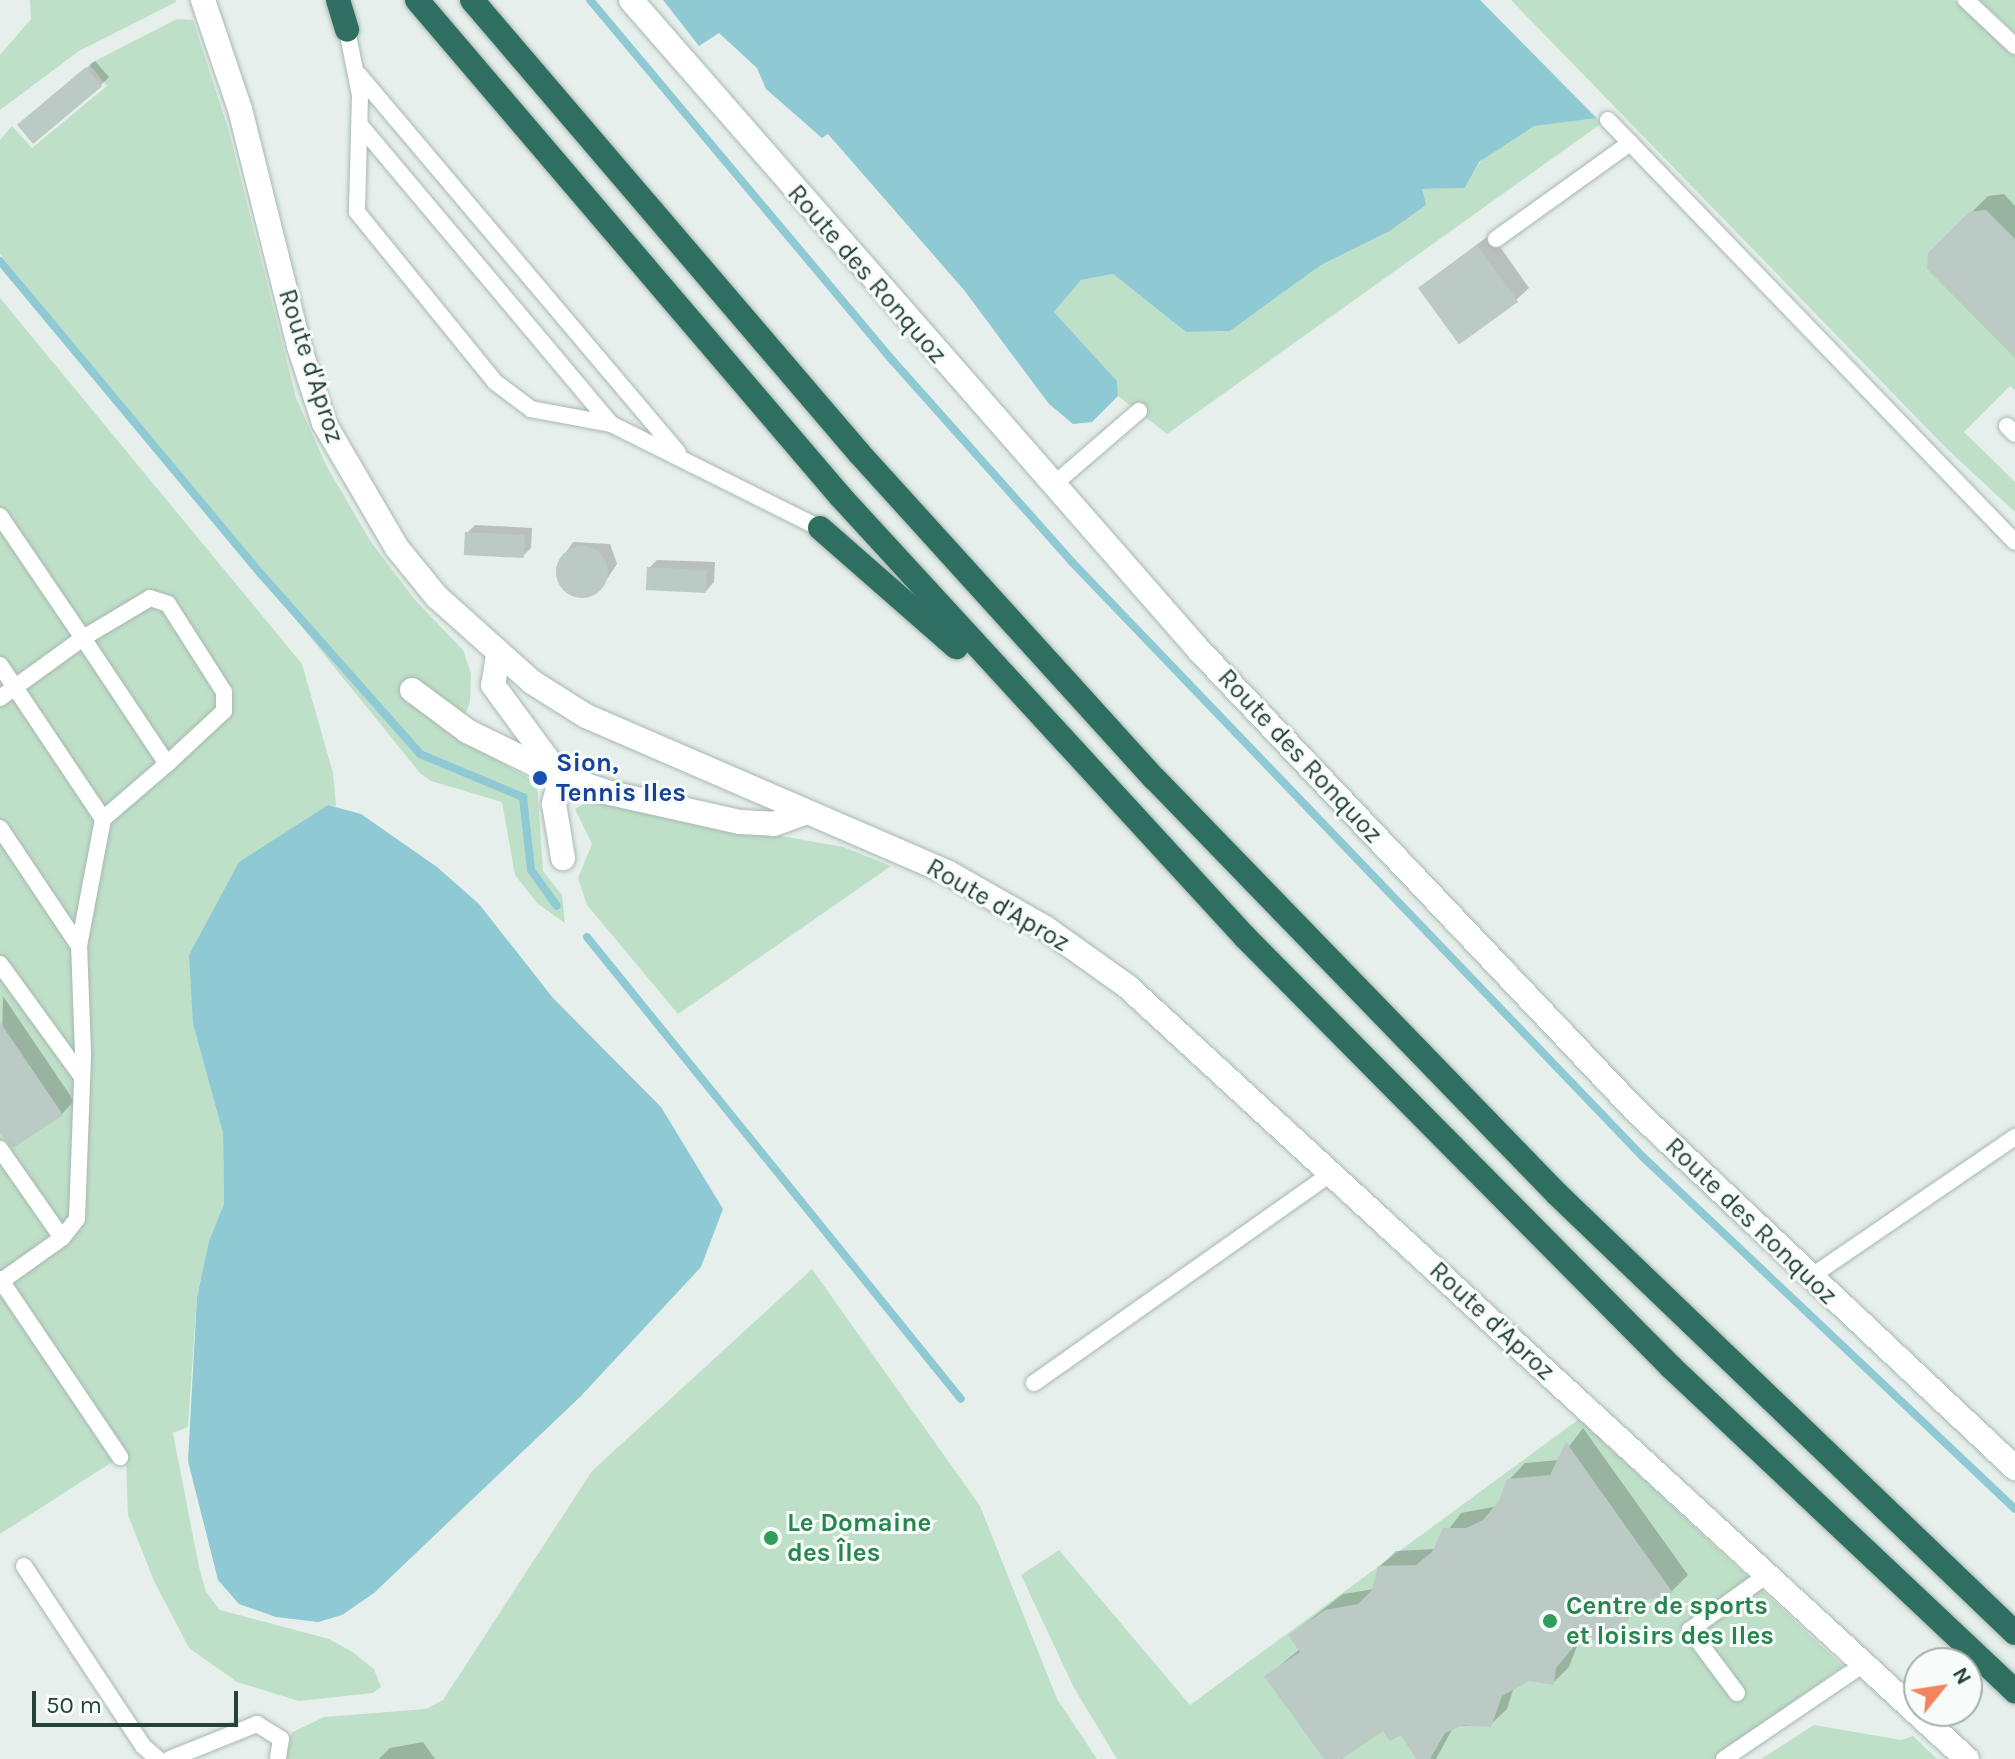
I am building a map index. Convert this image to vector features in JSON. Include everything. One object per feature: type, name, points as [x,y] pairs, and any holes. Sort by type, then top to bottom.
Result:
[{"type":"highway","points":[[338,0],[347,30]]},
{"type":"highway","points":[[417,0],[743,387],[1084,765],[1555,1252],[2015,1691]]},
{"type":"highway","points":[[472,0],[810,397],[1166,790],[1568,1205],[2015,1633]]},
{"type":"highway","points":[[820,528],[868,565],[1084,765]]},
{"type":"street","name":"Route d'Aproz","points":[[203,0],[240,109],[299,346],[324,423],[397,548],[437,597],[498,655],[586,716],[947,872],[1087,956],[1209,1058],[1967,1759]]},
{"type":"street","name":"Route des Ronquoz","points":[[631,0],[1052,486],[1534,1004],[1809,1278],[2015,1468]]},
{"type":"street","points":[[498,655],[493,685],[561,777]]},
{"type":"street","points":[[412,690],[467,731],[561,777],[740,822],[774,824],[807,812]]},
{"type":"street","points":[[561,777],[554,804],[563,858]]},
{"type":"lane","points":[[1966,0],[2015,46]]},
{"type":"lane","points":[[347,30],[359,75],[360,125],[354,196],[364,225],[495,382],[531,409],[611,424],[820,528]]},
{"type":"lane","points":[[359,75],[684,459]]},
{"type":"lane","points":[[1608,120],[2015,542]]},
{"type":"lane","points":[[360,125],[611,424]]},
{"type":"lane","points":[[1496,239],[1630,143]]},
{"type":"lane","points":[[1052,486],[1139,411]]},
{"type":"lane","points":[[0,516],[167,764]]},
{"type":"lane","points":[[0,698],[83,638],[150,598],[168,604],[224,692],[224,711],[103,819],[79,946],[82,1077],[77,1219],[62,1238],[0,1280],[120,1457]]},
{"type":"lane","points":[[0,665],[103,819]]},
{"type":"lane","points":[[0,828],[79,946]]},
{"type":"lane","points":[[0,964],[82,1077]]},
{"type":"lane","points":[[1809,1278],[2015,1137]]},
{"type":"lane","points":[[0,1149],[62,1238]]},
{"type":"lane","points":[[1034,1383],[1332,1173]]},
{"type":"lane","points":[[24,1566],[143,1746],[158,1759]]},
{"type":"lane","points":[[1737,1693],[1690,1630],[1767,1575]]},
{"type":"lane","points":[[1724,1759],[1864,1664]]},
{"type":"lane","points":[[170,1759],[257,1724],[281,1739],[278,1759]]},
{"type":"green space","points":[[30,0],[176,2],[79,51],[0,110],[0,55],[31,19]]},
{"type":"green space","points":[[1480,0],[1602,123],[1167,434],[1118,396],[1117,381],[1054,312],[1081,280],[1113,274],[1186,332],[1230,331],[1321,265],[1388,232],[1421,189],[1465,188],[1479,163],[1506,140]]},
{"type":"green space","points":[[1511,0],[1954,0],[2015,56],[2015,390],[2010,386],[1964,432],[2015,482],[2015,512],[1946,448]]},
{"type":"green space","points":[[1979,0],[2015,0],[2015,33]]},
{"type":"green space","points":[[177,19],[193,20],[228,128],[296,398],[326,465],[371,542],[415,600],[463,650],[471,673],[470,702],[456,737],[537,783],[543,871],[562,895],[565,923],[537,903],[515,875],[502,802],[431,781],[420,773],[0,254],[0,140],[12,126],[32,148],[107,86],[89,64]]},
{"type":"green space","points":[[0,298],[302,664],[333,773],[336,806],[328,805],[193,1024],[223,1133],[224,1204],[209,1242],[197,1296],[188,1427],[173,1433],[206,1592],[220,1610],[329,1639],[351,1651],[374,1669],[381,1687],[373,1693],[299,1701],[237,1682],[189,1648],[154,1581],[128,1515],[126,1460],[120,1457],[0,1534]]},
{"type":"green space","points":[[588,801],[843,847],[891,866],[678,1014],[587,905],[578,878],[592,844],[575,809]]},
{"type":"green space","name":"Le Domaine des Îles","points":[[812,1269],[980,1506],[1057,1699],[1097,1759],[272,1759],[293,1732],[324,1717],[426,1709],[443,1700],[592,1471]]},
{"type":"green space","name":"Centre de sports et loisirs des Iles","points":[[1579,1419],[1843,1666],[1715,1759],[1117,1759],[1074,1688],[1021,1575],[1059,1550],[1190,1705]]},
{"type":"green space","points":[[1814,1725],[1901,1740],[1913,1736],[1937,1759],[1761,1759]]},
{"type":"water","points":[[663,0],[1480,0],[1596,118],[1534,126],[1479,162],[1465,188],[1422,189],[1426,205],[1388,232],[1321,265],[1230,331],[1186,332],[1113,274],[1081,280],[1054,312],[1117,381],[1118,396],[1092,422],[1073,424],[1049,404],[964,290],[828,134],[822,138],[766,89],[757,68],[719,33],[699,46]]},
{"type":"water","points":[[328,805],[361,814],[437,867],[479,904],[553,998],[661,1107],[723,1209],[701,1267],[581,1396],[374,1593],[342,1615],[318,1622],[276,1617],[239,1604],[218,1580],[188,1461],[197,1297],[209,1241],[224,1204],[223,1133],[193,1024],[189,955],[239,862]]},
{"type":"building","points":[[86,67],[102,86],[33,144],[17,125]]},
{"type":"building","points":[[1986,210],[2015,239],[2015,358],[1927,269],[1928,253],[1969,212]]},
{"type":"building","points":[[1477,245],[1518,302],[1459,345],[1418,288]]},
{"type":"building","points":[[465,532],[525,535],[524,558],[464,555]]},
{"type":"building","points":[[582,546],[600,554],[608,572],[600,590],[582,598],[564,590],[556,572],[564,554]]},
{"type":"building","points":[[647,567],[707,570],[706,593],[646,590]]},
{"type":"building","points":[[0,1022],[63,1115],[13,1148],[0,1133]]},
{"type":"building","points":[[1566,1442],[1673,1593],[1639,1602],[1617,1635],[1576,1644],[1556,1668],[1554,1685],[1529,1681],[1502,1696],[1491,1727],[1463,1725],[1445,1733],[1430,1759],[1416,1759],[1401,1735],[1390,1741],[1383,1731],[1342,1759],[1324,1759],[1264,1676],[1300,1652],[1288,1635],[1325,1610],[1358,1604],[1372,1590],[1378,1566],[1416,1565],[1432,1552],[1443,1528],[1466,1528],[1483,1520],[1499,1501],[1507,1479],[1550,1475]]},
{"type":"waterway","points":[[590,0],[893,361],[1071,561],[1643,1157],[2015,1509]]},
{"type":"waterway","points":[[0,261],[261,574],[420,754],[523,797],[531,870],[557,906]]},
{"type":"waterway","points":[[587,937],[961,1399]]},
{"type":"place","name":"Sion, Tennis Iles","points":[[540,778]]},
{"type":"place","name":"Le Domaine des Îles","points":[[771,1538]]},
{"type":"place","name":"Centre de sports et loisirs des Iles","points":[[1550,1621]]}]
